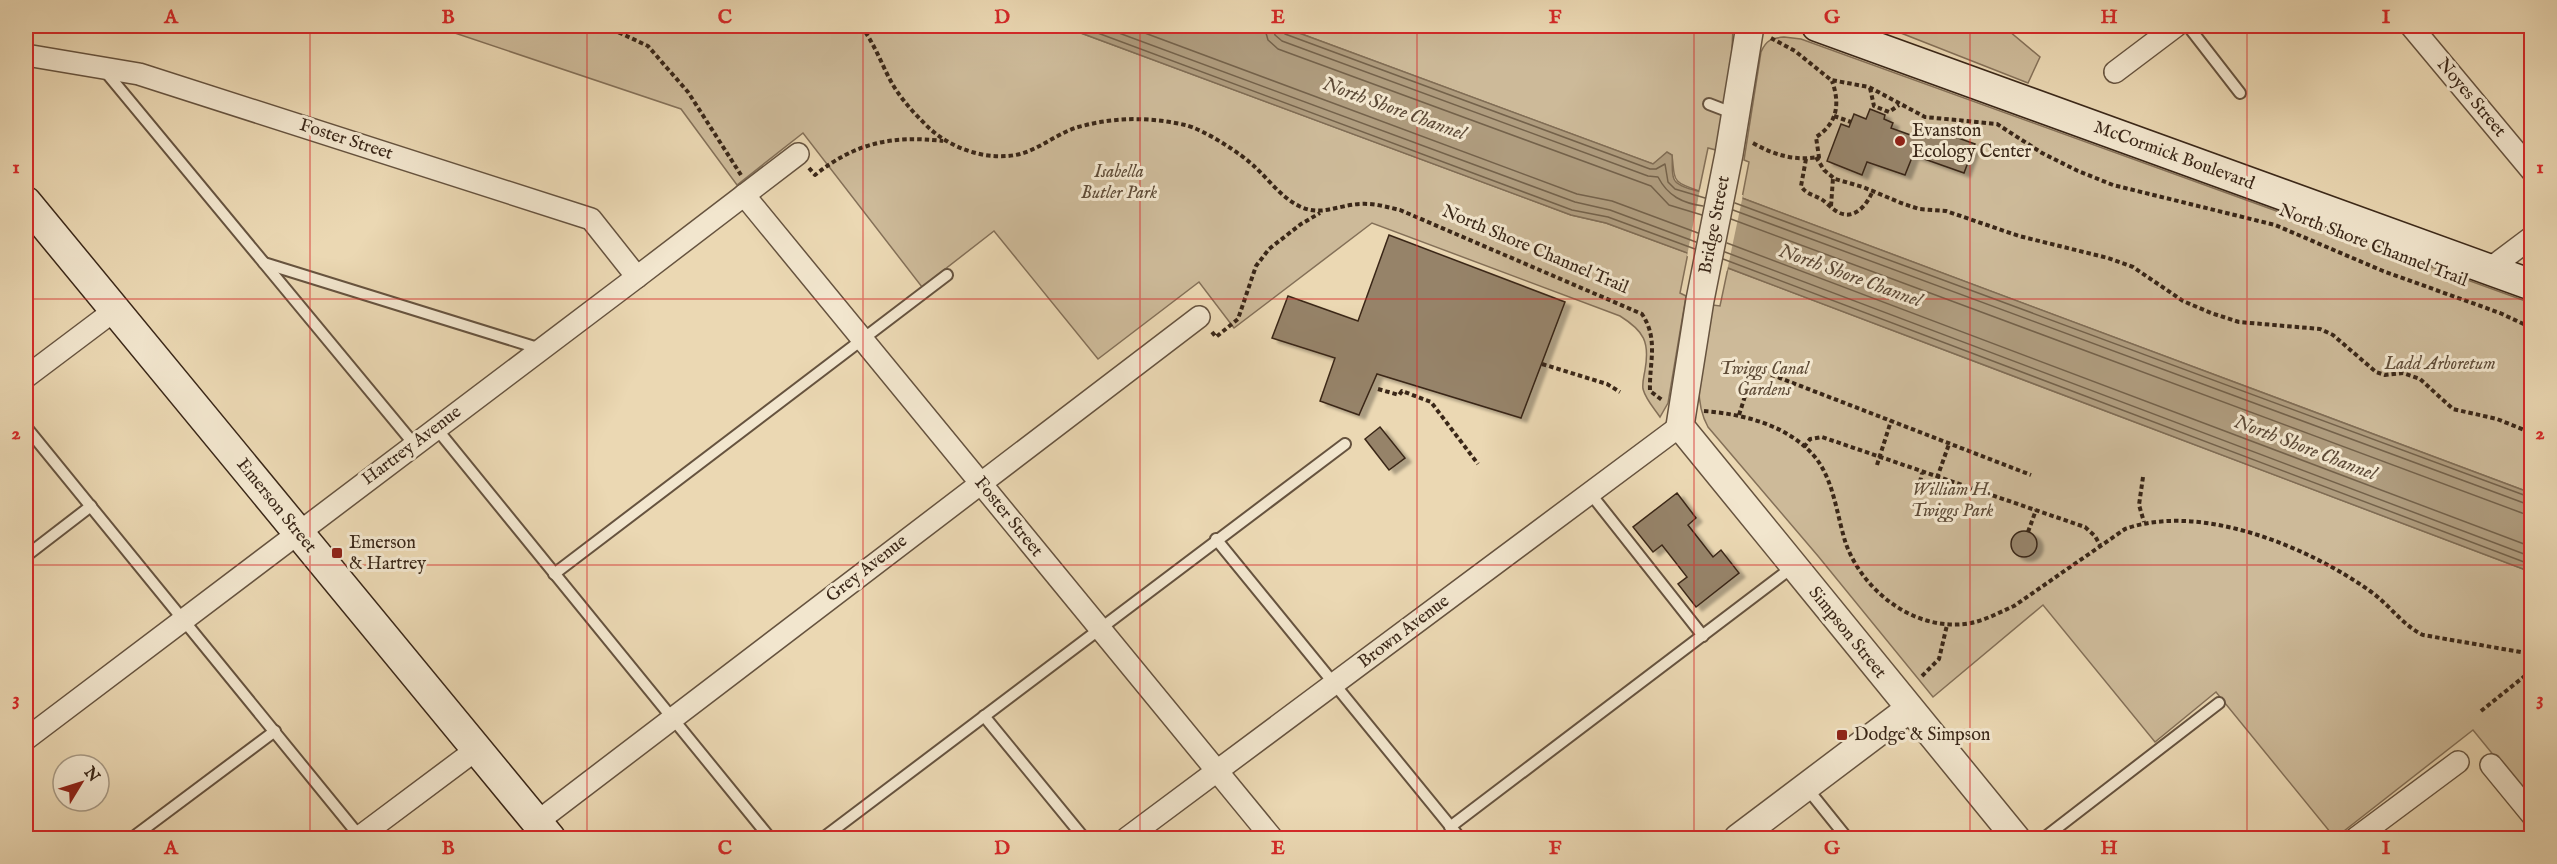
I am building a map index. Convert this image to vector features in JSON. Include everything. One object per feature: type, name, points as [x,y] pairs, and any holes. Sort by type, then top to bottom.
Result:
[{"type":"main road","name":"McCormick Boulevard","points":[[1818,26],[2532,285]]},
{"type":"main road","name":"Emerson Street","points":[[26,202],[543,830]]},
{"type":"street","points":[[2115,72],[2176,26]]},
{"type":"street","name":"Noyes Street","points":[[2411,26],[2532,171]]},
{"type":"street","name":"Bridge Street","points":[[1680,426],[1700,300],[1739,148],[1735,114],[1761,32]]},
{"type":"street","name":"Foster Street","points":[[26,55],[139,74],[591,219],[637,277]]},
{"type":"street","name":"Hartrey Avenue","points":[[26,739],[798,154]]},
{"type":"street","name":"Foster Street","points":[[744,195],[1272,838]]},
{"type":"street","points":[[2488,270],[2532,237]]},
{"type":"street","points":[[26,377],[115,310]]},
{"type":"street","name":"Grey Avenue","points":[[543,830],[672,718],[1199,317]]},
{"type":"street","name":"Brown Avenue","points":[[1127,838],[1680,426]]},
{"type":"street","name":"Simpson Street","points":[[1680,426],[2016,838]]},
{"type":"street","points":[[1738,838],[1909,709]]},
{"type":"street","points":[[360,838],[477,749]]},
{"type":"street","points":[[2356,838],[2458,762]]},
{"type":"street","points":[[2491,765],[2532,815]]},
{"type":"lane","points":[[2188,26],[2240,93]]},
{"type":"lane","points":[[103,68],[414,444]]},
{"type":"lane","points":[[1709,104],[1735,114]]},
{"type":"lane","points":[[264,262],[541,350]]},
{"type":"lane","points":[[554,574],[947,274]]},
{"type":"lane","points":[[26,427],[360,838]]},
{"type":"lane","points":[[436,428],[770,838]]},
{"type":"lane","points":[[823,838],[1216,539],[1345,444]]},
{"type":"lane","points":[[1590,493],[1703,636]]},
{"type":"lane","points":[[26,556],[91,506]]},
{"type":"lane","points":[[1216,539],[1460,838]]},
{"type":"lane","points":[[1450,827],[1794,566]]},
{"type":"lane","points":[[2044,838],[2219,703]]},
{"type":"lane","points":[[984,716],[1083,838]]},
{"type":"lane","points":[[132,838],[275,731]]},
{"type":"lane","points":[[1805,787],[1847,838]]},
{"type":"path","points":[[605,26],[648,46],[688,92],[744,180],[744,195]]},
{"type":"path","points":[[861,26],[871,38],[893,85],[914,112],[943,141]]},
{"type":"path","name":"North Shore Channel Trail","points":[[1761,32],[1796,51],[1831,80],[1869,87],[1925,117],[1997,124],[2042,153],[2113,185],[2275,225],[2383,271],[2500,313],[2532,328]]},
{"type":"path","points":[[1739,148],[1806,159],[1819,157],[1816,137],[1834,116],[1838,98],[1831,80]]},
{"type":"path","points":[[1869,87],[1874,106],[1889,112],[1899,105]]},
{"type":"path","points":[[1834,116],[1851,122]]},
{"type":"path","points":[[798,154],[815,175],[833,160],[869,145],[913,138],[943,141],[971,151],[997,156],[1021,154],[1080,126],[1134,118],[1189,126],[1233,149],[1253,164],[1284,197],[1300,207],[1321,212]]},
{"type":"path","points":[[1816,157],[1824,170],[1833,178],[1873,190],[1919,209],[1946,211],[2019,236],[2108,258],[2133,267],[2183,301],[2239,322],[2320,329],[2333,335],[2376,372],[2385,375],[2403,373],[2420,379],[2453,409],[2498,419],[2532,433]]},
{"type":"path","points":[[1806,159],[1801,186],[1806,193],[1821,199],[1838,212],[1849,215],[1861,210],[1873,190]]},
{"type":"path","points":[[1831,207],[1833,178]]},
{"type":"path","name":"North Shore Channel Trail","points":[[1199,317],[1216,337],[1238,319],[1256,266],[1269,249],[1301,224],[1321,212],[1338,207],[1364,204],[1400,210],[1642,314],[1650,326],[1653,346],[1650,391],[1664,402]]},
{"type":"path","points":[[1542,364],[1607,384],[1620,392]]},
{"type":"path","points":[[1739,415],[1754,368],[2031,475]]},
{"type":"path","points":[[1378,389],[1399,395],[1402,391],[1431,402],[1478,464]]},
{"type":"path","points":[[1704,411],[1739,415],[1772,427],[1804,447],[1816,458],[1824,472],[1847,545],[1868,583],[1898,608],[1947,625],[1972,623],[2014,606],[2125,529],[2144,522],[2175,520],[2230,527],[2291,547],[2356,581],[2373,593],[2408,628],[2423,635],[2532,654]]},
{"type":"path","points":[[1877,465],[1891,421]]},
{"type":"path","points":[[1804,447],[1810,440],[1822,437],[2085,527],[2095,536],[2100,545]]},
{"type":"path","points":[[1937,478],[1949,444]]},
{"type":"path","points":[[1920,482],[1922,472]]},
{"type":"path","points":[[2143,477],[2139,505],[2144,522]]},
{"type":"path","points":[[2028,532],[2036,510]]},
{"type":"path","points":[[1922,676],[1939,659],[1947,625]]},
{"type":"path","points":[[2481,711],[2526,675],[2532,665]]},
{"type":"green space","name":"Isabella Butler Park","points":[[434,26],[1062,26],[1571,215],[1606,223],[1688,253],[1680,293],[1686,296],[1668,403],[1660,417],[1646,397],[1643,380],[1646,345],[1640,332],[1620,316],[1372,223],[1234,328],[1199,282],[1098,359],[994,231],[922,287],[803,133],[737,185],[681,109]]},
{"type":"green space","points":[[1280,26],[1733,26],[1731,71],[1716,150],[1708,148],[1699,191],[1676,180],[1672,155],[1667,153],[1653,164]]},
{"type":"green space","points":[[1883,26],[2003,26],[2040,57],[2028,83]]},
{"type":"green space","name":"Ladd Arboretum","points":[[1784,37],[1801,39],[2531,303],[2531,493],[1742,198],[1749,162],[1744,160],[1761,52],[1770,40]]},
{"type":"green space","name":"William H. Twiggs Park","points":[[1728,268],[2531,572],[2531,801],[2473,730],[2335,838],[2216,692],[2155,742],[2043,605],[1933,697],[1818,556],[1708,427],[1699,398],[1700,367],[1713,305],[1720,306]]},
{"type":"water","name":"North Shore Channel","points":[[1062,26],[1280,26],[1653,164],[1667,152],[1672,155],[1674,179],[1685,187],[1705,193],[1742,198],[2531,493],[2531,572],[1728,268],[1606,223],[1571,215]]},
{"type":"pier","points":[[1700,189],[1743,195],[1727,271],[1687,256]]},
{"type":"building","name":"Evanston Ecology Center","points":[[1870,109],[1885,115],[1884,119],[1893,123],[1891,128],[1916,137],[1922,125],[1975,144],[1964,173],[1913,155],[1905,175],[1867,162],[1862,175],[1827,161],[1841,124],[1849,127],[1854,114],[1866,119]]},
{"type":"building","points":[[1389,235],[1565,302],[1521,418],[1377,374],[1359,415],[1320,401],[1335,358],[1272,338],[1288,296],[1358,321]]},
{"type":"building","points":[[1380,427],[1405,458],[1389,470],[1365,439]]},
{"type":"building","points":[[1677,493],[1696,518],[1688,525],[1713,557],[1721,550],[1739,573],[1696,607],[1678,584],[1687,577],[1662,545],[1653,552],[1633,527]]},
{"type":"building","points":[[2024,531],[2034,534],[2037,544],[2034,554],[2024,557],[2014,554],[2011,544],[2014,534]]},
{"type":"place","name":"Evanston Ecology Center","points":[[1900,141]]},
{"type":"place","name":"Emerson & Hartrey","points":[[337,553]]},
{"type":"place","name":"Dodge & Simpson","points":[[1842,735]]},
{"type":"park label","name":"Twiggs Canal Gardens","points":[[1764,379]]}]
